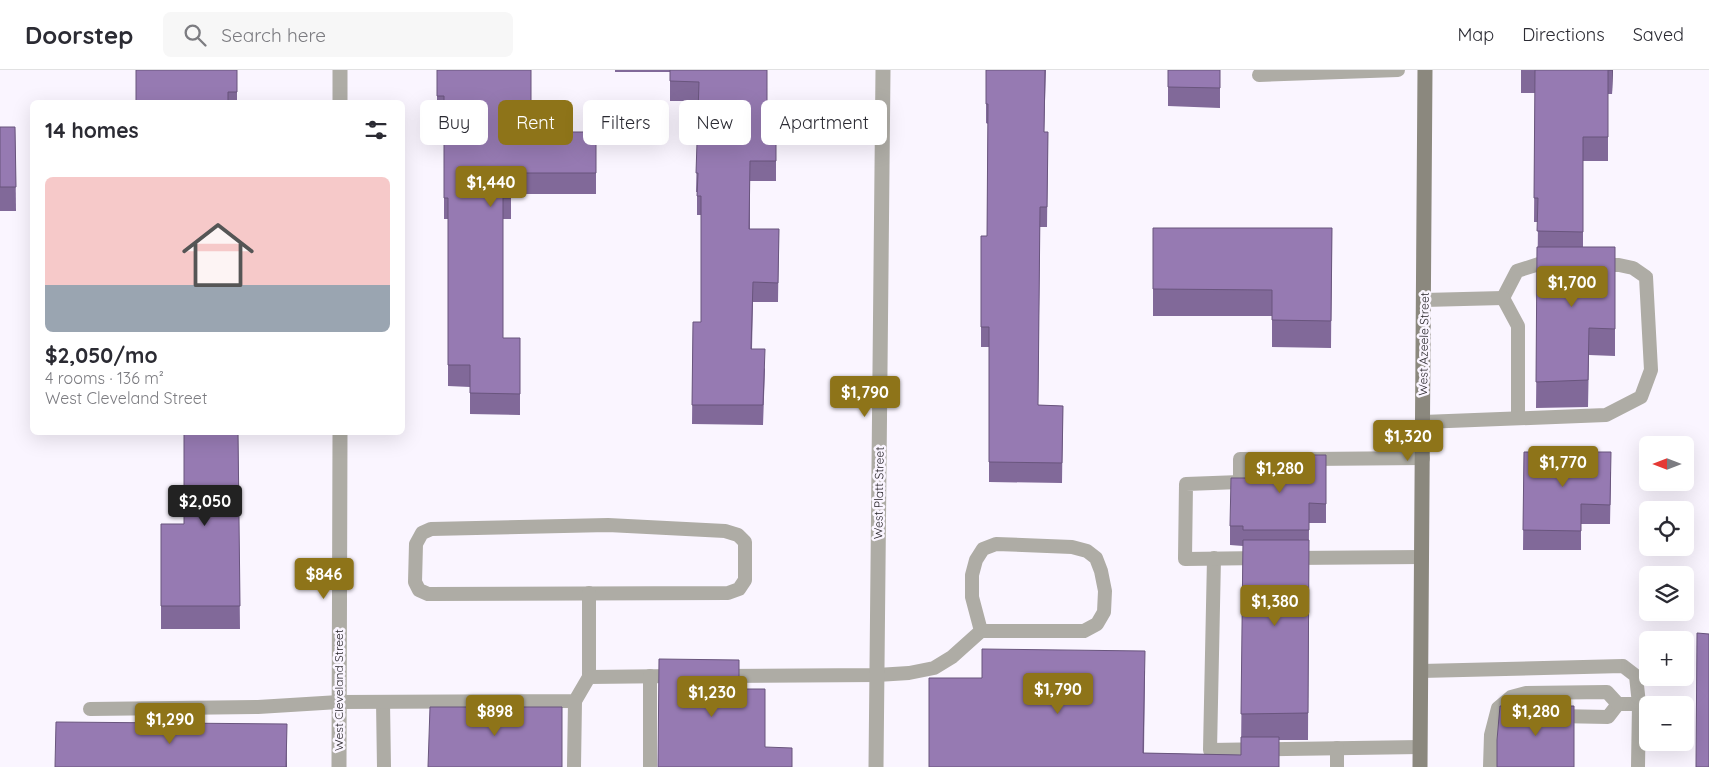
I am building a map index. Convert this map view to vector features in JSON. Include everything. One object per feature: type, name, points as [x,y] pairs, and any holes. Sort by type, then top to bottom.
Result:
[{"type":"main road","name":"West Azeele Street","points":[[1420,767],[1425,70]]},
{"type":"street","points":[[340,70],[340,100]]},
{"type":"street","name":"West Platt Street","points":[[876,767],[883,70]]},
{"type":"street","name":"West Cleveland Street","points":[[339,767],[340,435]]},
{"type":"lane","points":[[1259,75],[1398,70]]},
{"type":"lane","points":[[1423,422],[1606,415],[1641,397],[1651,370],[1646,277],[1633,268],[1619,265],[1539,264],[1517,271],[1503,298]]},
{"type":"lane","points":[[1424,300],[1503,298]]},
{"type":"lane","points":[[1503,298],[1518,326],[1518,418]]},
{"type":"lane","points":[[1422,557],[1185,559],[1186,484],[1240,482],[1240,459],[1423,458]]},
{"type":"lane","points":[[608,525],[725,532],[738,535],[745,542],[745,580],[739,589],[728,593],[589,593],[428,594],[419,590],[415,582],[416,544],[422,533],[432,529],[608,525]]},
{"type":"lane","points":[[709,676],[877,675],[909,673],[934,668],[952,657],[981,631],[1084,631],[1097,624],[1104,612],[1105,591],[1102,570],[1096,558],[1087,551],[1072,547],[996,544],[983,549],[976,560],[972,576],[972,598],[981,631]]},
{"type":"lane","points":[[1214,558],[1210,750],[1420,747]]},
{"type":"lane","points":[[574,767],[574,701],[589,677],[589,593]]},
{"type":"lane","points":[[1421,671],[1623,666],[1636,676],[1639,704],[1638,767]]},
{"type":"lane","points":[[650,676],[650,767]]},
{"type":"lane","points":[[589,677],[690,676]]},
{"type":"lane","points":[[1490,767],[1491,735],[1500,725],[1498,708],[1511,697],[1526,693],[1607,692],[1618,704],[1639,704]]},
{"type":"lane","points":[[90,708],[258,707],[339,702],[574,701]]},
{"type":"lane","points":[[383,702],[384,767]]},
{"type":"lane","points":[[1539,716],[1608,717],[1618,704]]},
{"type":"lane","points":[[1337,748],[1337,767]]},
{"type":"building","points":[[136,70],[237,70],[237,92],[228,92],[228,100],[136,100]]},
{"type":"building","points":[[437,70],[531,70],[531,100],[498,100],[498,145],[573,145],[573,132],[583,132],[583,145],[596,145],[596,173],[511,173],[511,198],[503,198],[503,338],[520,338],[520,394],[470,393],[470,365],[448,365],[448,198],[444,198],[444,145],[488,145],[488,100],[444,100],[444,96],[437,96]]},
{"type":"building","points":[[670,70],[767,70],[767,100],[761,100],[761,145],[776,145],[776,161],[750,161],[749,229],[779,229],[778,283],[753,282],[751,349],[765,349],[763,405],[692,405],[693,322],[701,322],[701,196],[697,196],[697,145],[751,145],[751,100],[698,100],[699,82],[670,81]]},
{"type":"building","points":[[986,70],[1045,70],[1044,132],[1048,132],[1047,207],[1040,207],[1038,405],[1063,406],[1062,463],[989,462],[989,327],[981,327],[981,236],[987,236],[988,104],[986,104]]},
{"type":"building","points":[[1168,70],[1220,70],[1220,88],[1168,87]]},
{"type":"building","points":[[1535,70],[1608,70],[1608,137],[1583,137],[1583,232],[1537,231],[1538,198],[1534,198]]},
{"type":"building","points":[[0,127],[15,127],[16,187],[0,187]]},
{"type":"building","points":[[1153,228],[1332,228],[1331,321],[1272,320],[1272,290],[1153,289]]},
{"type":"building","points":[[1537,247],[1615,247],[1615,329],[1589,328],[1588,380],[1536,382]]},
{"type":"building","points":[[184,435],[238,435],[240,606],[161,606],[161,524],[184,524]]},
{"type":"building","points":[[1524,452],[1611,452],[1610,505],[1581,504],[1581,531],[1523,530]]},
{"type":"building","points":[[1263,455],[1326,455],[1326,504],[1309,503],[1309,530],[1243,530],[1243,526],[1230,526],[1231,478],[1262,478]]},
{"type":"building","points":[[1243,540],[1309,540],[1308,713],[1241,714]]},
{"type":"building","points":[[1697,633],[1709,634],[1709,767],[1696,767]]},
{"type":"building","points":[[982,649],[1145,651],[1143,753],[1241,755],[1241,737],[1279,737],[1279,767],[929,767],[929,678],[982,678]]},
{"type":"building","points":[[659,659],[739,660],[739,689],[765,689],[765,747],[792,748],[792,767],[658,767]]},
{"type":"building","points":[[1500,706],[1574,706],[1574,767],[1497,767]]},
{"type":"building","points":[[430,707],[562,707],[562,767],[428,767]]},
{"type":"building","points":[[56,722],[287,724],[286,767],[55,767]]}]
